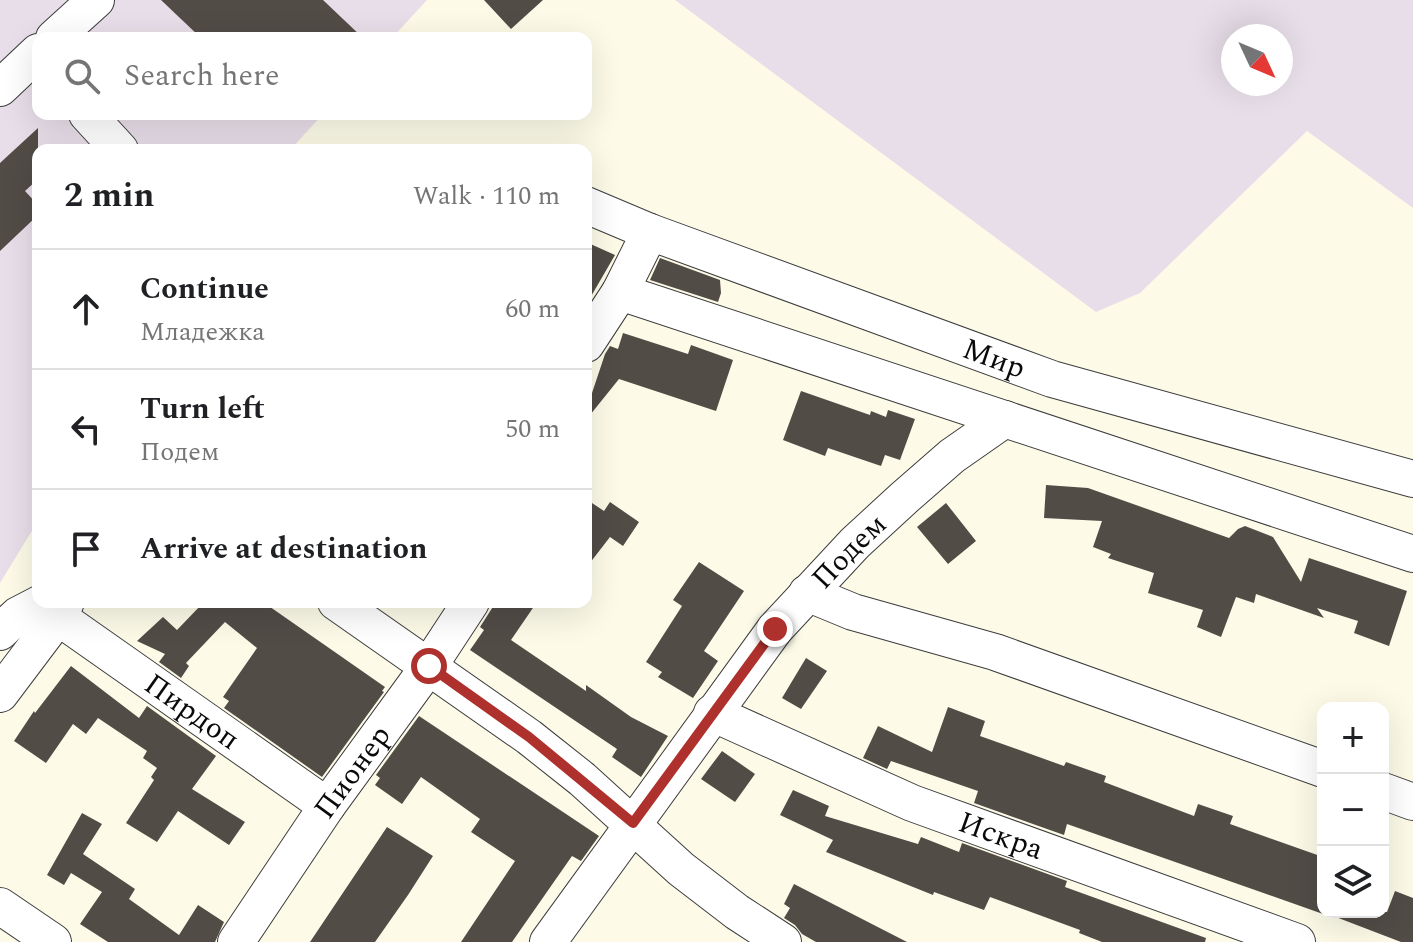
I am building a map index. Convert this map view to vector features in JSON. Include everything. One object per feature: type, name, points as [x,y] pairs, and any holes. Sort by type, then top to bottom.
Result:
[{"type":"street","points":[[61,32],[96,0]]},
{"type":"street","points":[[0,88],[32,59]]},
{"type":"street","points":[[92,120],[114,144]]},
{"type":"street","name":"Мир","points":[[592,208],[650,232],[1052,379],[1413,479]]},
{"type":"street","points":[[592,335],[620,292],[650,232]]},
{"type":"street","name":"Мир","points":[[620,292],[1413,554]]},
{"type":"street","name":"Подем","points":[[548,942],[775,629],[807,593],[905,497],[952,456],[1005,419]]},
{"type":"street","points":[[807,593],[853,612],[995,652],[1317,767]]},
{"type":"street","points":[[0,632],[18,615],[51,608]]},
{"type":"street","points":[[0,694],[55,608]]},
{"type":"street","name":"Пирдоп","points":[[57,608],[327,806]]},
{"type":"street","points":[[345,608],[529,737],[633,823],[681,869],[783,942]]},
{"type":"street","name":"Пионер","points":[[236,942],[327,806],[429,666],[467,608]]},
{"type":"street","name":"Искра","points":[[712,713],[912,803],[1297,942]]},
{"type":"street","points":[[1389,793],[1413,802]]},
{"type":"street","points":[[0,906],[53,942]]},
{"type":"shaded area","points":[[0,0],[427,0],[398,32],[32,32],[32,120],[318,120],[296,144],[32,144],[32,531],[0,583]]},
{"type":"shaded area","points":[[675,0],[1413,0],[1413,208],[1307,131],[1140,293],[1096,312]]},
{"type":"building","points":[[161,0],[323,0],[357,32],[195,32]]},
{"type":"building","points":[[484,0],[543,0],[511,29]]},
{"type":"building","points":[[38,128],[38,144],[32,144],[32,185],[25,191],[32,199],[32,221],[0,251],[0,163]]},
{"type":"building","points":[[592,245],[615,255],[592,295]]},
{"type":"building","points":[[660,258],[720,280],[718,302],[650,280]]},
{"type":"building","points":[[623,333],[688,354],[691,345],[733,360],[716,411],[619,379],[592,413],[592,393],[605,354],[610,346],[618,349]]},
{"type":"building","points":[[801,391],[870,415],[871,411],[886,417],[888,410],[915,419],[900,460],[885,455],[881,466],[828,448],[825,456],[783,440]]},
{"type":"building","points":[[1046,485],[1088,488],[1229,538],[1245,526],[1273,537],[1301,582],[1309,558],[1407,591],[1389,646],[1354,633],[1358,621],[1317,608],[1324,618],[1256,594],[1254,603],[1236,597],[1221,637],[1197,627],[1203,610],[1148,593],[1154,573],[1108,558],[1111,554],[1093,547],[1102,521],[1044,518]]},
{"type":"building","points":[[610,502],[639,522],[623,546],[610,537],[592,560],[592,503],[604,511]]},
{"type":"building","points":[[946,503],[976,541],[948,564],[917,527]]},
{"type":"building","points":[[699,562],[744,591],[704,651],[718,661],[693,698],[658,677],[662,672],[646,662],[682,606],[673,600]]},
{"type":"building","points":[[198,608],[272,608],[385,687],[384,692],[322,777],[224,708],[229,701],[223,697],[257,648],[225,622],[186,663],[189,666],[181,678],[159,662],[165,654],[137,641],[163,617],[177,630]]},
{"type":"building","points":[[492,608],[533,608],[511,640],[586,691],[586,685],[631,717],[668,736],[641,777],[612,757],[617,749],[470,650],[484,630],[480,627]]},
{"type":"building","points":[[806,658],[827,671],[801,709],[782,698]]},
{"type":"building","points":[[71,666],[139,718],[147,706],[216,756],[192,789],[245,822],[229,845],[178,811],[157,842],[126,823],[154,780],[151,777],[157,768],[143,758],[147,751],[98,718],[86,734],[73,724],[46,763],[14,741]]},
{"type":"building","points":[[948,707],[985,721],[980,736],[1064,766],[1066,762],[1106,776],[1104,782],[1194,816],[1198,804],[1233,816],[1230,824],[1317,855],[1317,912],[1067,824],[1064,835],[974,803],[978,791],[891,761],[887,769],[863,758],[878,726],[932,752]]},
{"type":"building","points":[[419,716],[599,836],[581,861],[572,856],[512,942],[461,942],[515,861],[471,832],[480,819],[421,777],[402,804],[375,785],[380,778],[376,775]]},
{"type":"building","points":[[722,751],[755,774],[735,802],[701,779]]},
{"type":"building","points":[[793,790],[829,806],[825,816],[918,844],[921,837],[959,852],[962,843],[1067,881],[1065,887],[1206,938],[1205,942],[1102,942],[1079,933],[1080,930],[990,897],[984,910],[934,892],[933,895],[826,852],[833,840],[780,815]]},
{"type":"building","points":[[82,813],[102,824],[83,854],[135,889],[129,899],[179,935],[198,905],[224,922],[215,942],[108,942],[80,924],[102,892],[71,873],[64,885],[47,875]]},
{"type":"building","points":[[387,827],[433,856],[408,895],[375,942],[310,942]]},
{"type":"building","points":[[794,884],[907,942],[816,942],[784,918],[790,908],[784,904]]},
{"type":"building","points":[[1395,891],[1413,898],[1413,942],[1401,942],[1338,918],[1389,918],[1389,907]]},
{"type":"route","points":[[429,666],[529,737],[633,823],[775,629]]}]
